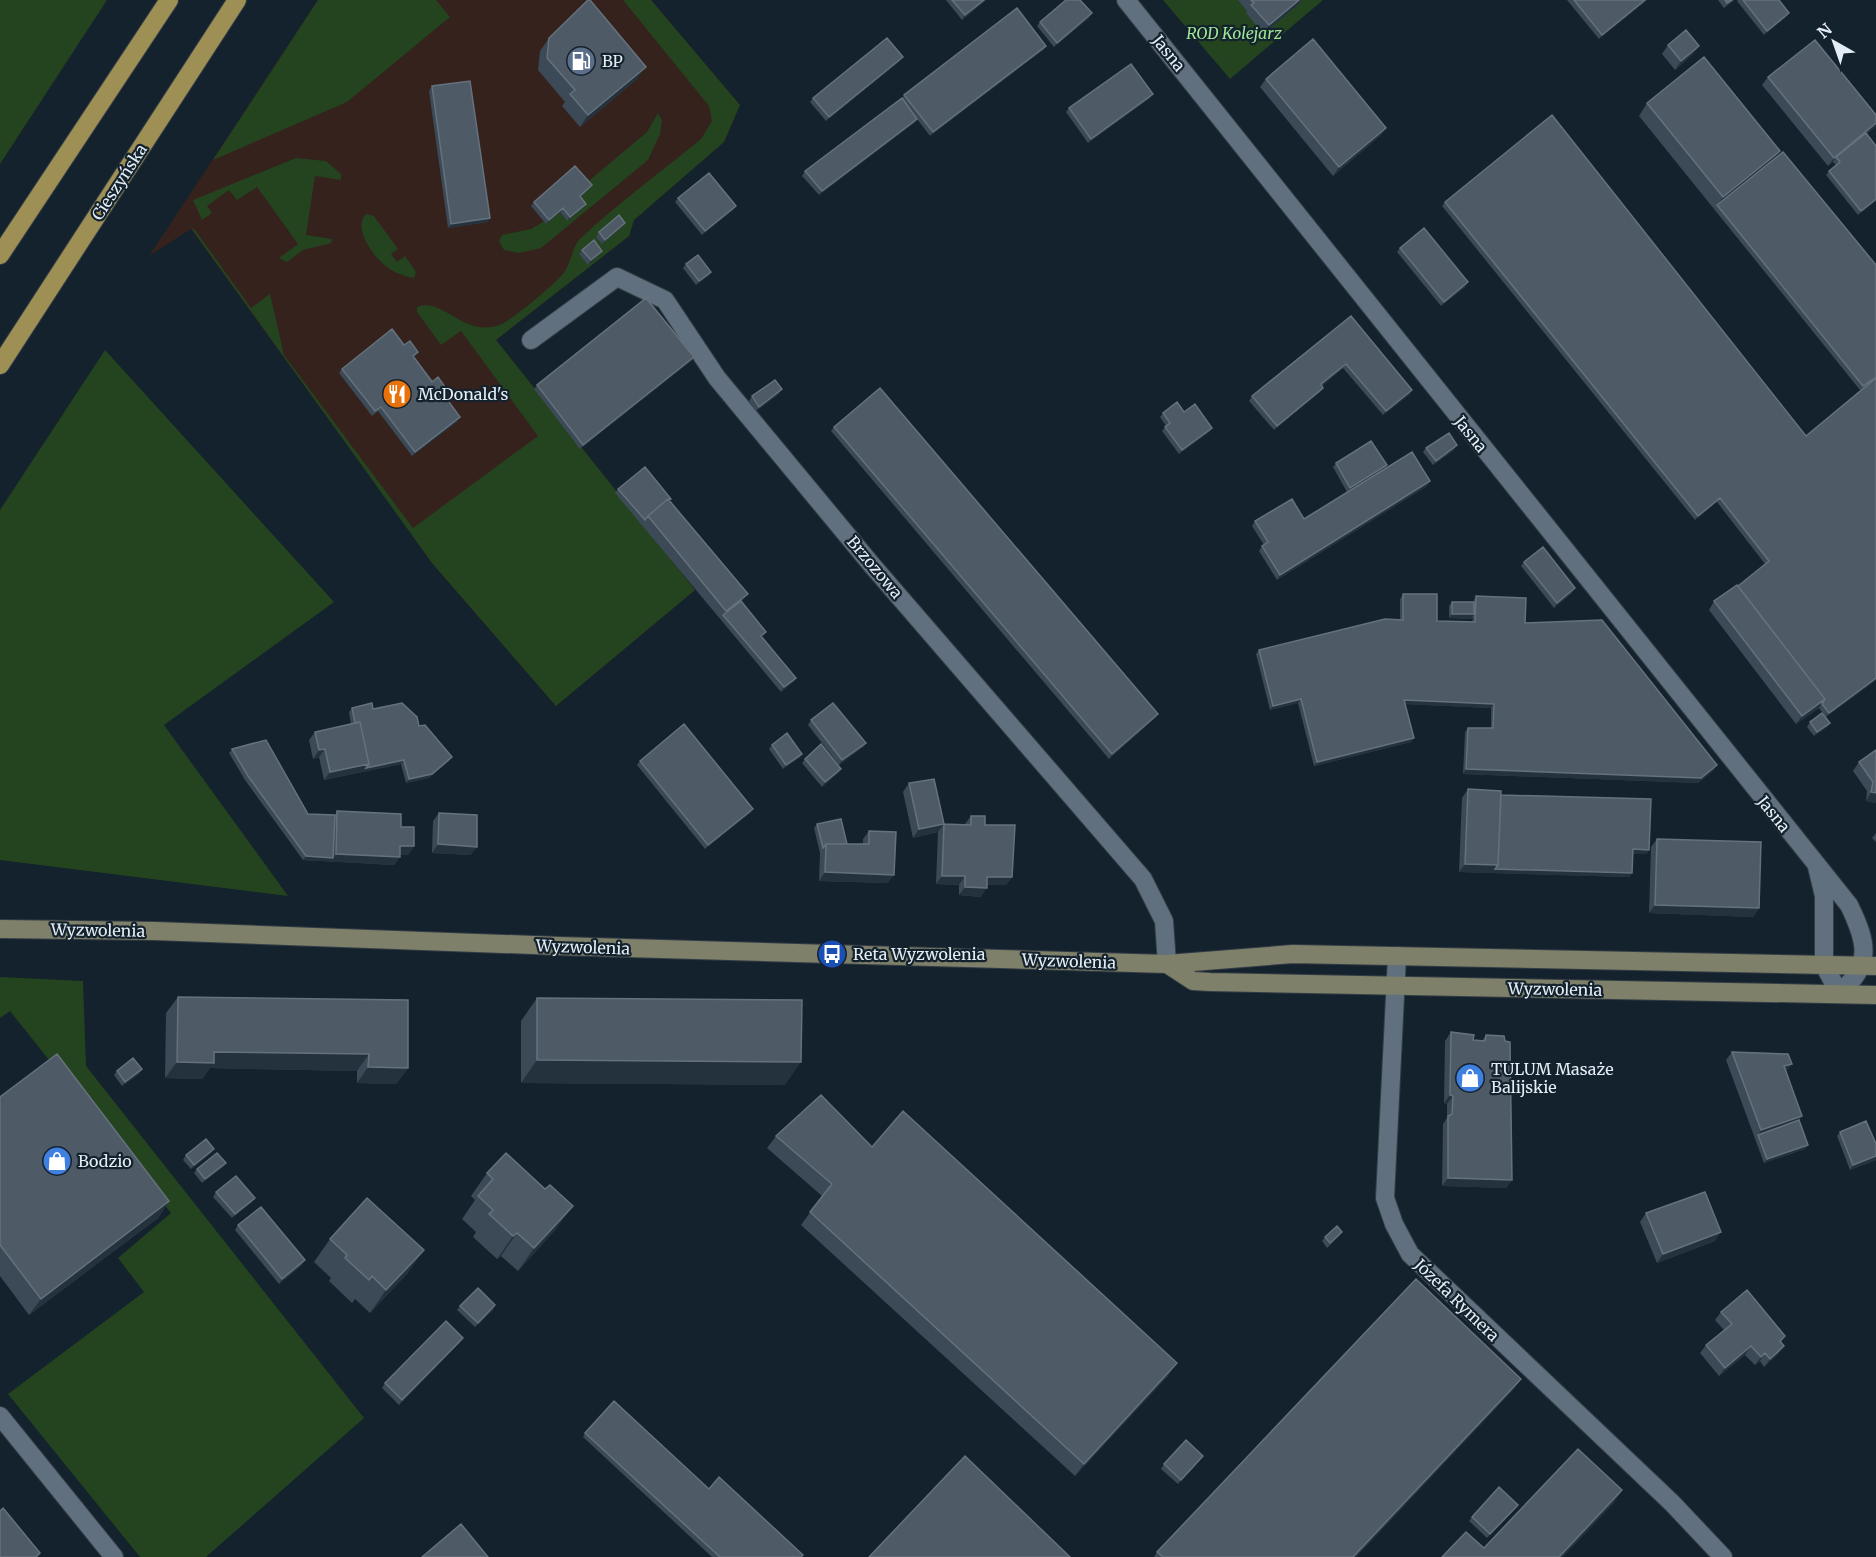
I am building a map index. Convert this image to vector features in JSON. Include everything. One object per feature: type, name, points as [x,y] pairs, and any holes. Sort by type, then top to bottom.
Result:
[{"type":"main road","points":[[0,255],[169,0]]},
{"type":"main road","name":"Cieszyńska","points":[[0,365],[237,0]]},
{"type":"street","name":"Jasna","points":[[1126,0],[1849,905],[1864,942],[1869,966]]},
{"type":"street","name":"Brzozowa","points":[[531,340],[617,277],[665,300],[717,378],[871,564],[1143,879],[1164,921],[1167,964]]},
{"type":"street","name":"Jasna","points":[[1817,867],[1824,896],[1824,965],[1839,993]]},
{"type":"street","name":"Wyzwolenia","points":[[0,928],[155,930],[560,946],[1167,964],[1293,954],[1869,966]]},
{"type":"street","name":"Józefa Rymera","points":[[1397,956],[1385,1198],[1394,1224],[1410,1254],[1672,1503],[1723,1557]]},
{"type":"street","name":"Wyzwolenia","points":[[1167,964],[1192,981],[1876,995]]},
{"type":"street","points":[[1839,993],[1869,966]]},
{"type":"street","points":[[0,1416],[114,1557]]},
{"type":"shaded area","points":[[318,0],[651,0],[740,105],[724,142],[634,220],[629,236],[496,340],[695,590],[556,706],[432,563],[191,229],[149,256]]},
{"type":"green space","points":[[0,0],[107,0],[0,164]]},
{"type":"green space","points":[[318,0],[436,0],[450,17],[347,102],[213,160]]},
{"type":"green space","points":[[623,0],[651,0],[740,105],[724,142],[634,220],[629,236],[496,340],[695,590],[556,706],[432,563],[191,228],[195,230],[251,308],[270,294],[284,355],[413,528],[538,436],[461,331],[441,345],[417,312],[417,307],[427,305],[436,307],[477,327],[502,324],[561,276],[581,238],[701,139],[712,121],[709,106]]},
{"type":"green space","name":"ROD Kolejarz","points":[[1163,0],[1323,0],[1230,79]]},
{"type":"green space","points":[[658,113],[662,121],[660,134],[648,160],[541,248],[519,253],[504,250],[499,241],[502,235],[531,229],[560,212],[567,221],[585,184],[647,132]]},
{"type":"green space","points":[[296,158],[326,161],[341,174],[341,180],[315,176],[306,235],[332,239],[331,243],[303,250],[287,262],[279,258],[298,244],[257,187],[237,200],[229,190],[207,206],[212,213],[202,220],[193,200]]},
{"type":"green space","points":[[366,214],[374,216],[398,249],[391,254],[397,262],[405,256],[416,272],[414,278],[390,269],[371,250],[363,235],[362,220]]},
{"type":"green space","points":[[105,350],[334,602],[164,725],[288,896],[0,860],[0,510]]},
{"type":"green space","points":[[0,977],[83,981],[86,1066],[364,1418],[206,1557],[140,1557],[8,1394],[144,1292],[118,1258],[171,1213],[10,1011],[0,1018]]},
{"type":"building","name":"BP","points":[[588,0],[646,67],[588,115],[570,94],[575,90],[547,58],[549,38]]},
{"type":"building","points":[[952,0],[984,0],[965,15]]},
{"type":"building","points":[[1066,0],[1080,0],[1092,13],[1057,43],[1040,22]]},
{"type":"building","points":[[1251,0],[1299,0],[1269,25],[1251,5],[1254,3]]},
{"type":"building","points":[[1574,0],[1645,0],[1602,35]]},
{"type":"building","points":[[1743,0],[1779,0],[1789,13],[1767,31]]},
{"type":"building","points":[[1017,8],[1046,46],[933,132],[904,95]]},
{"type":"building","points":[[1686,30],[1699,46],[1681,61],[1668,45]]},
{"type":"building","points":[[887,38],[903,57],[829,117],[813,98]]},
{"type":"building","points":[[1313,39],[1386,128],[1339,167],[1266,79]]},
{"type":"building","points":[[1815,40],[1876,115],[1876,123],[1834,158],[1768,77]]},
{"type":"building","points":[[1704,57],[1780,151],[1723,197],[1647,103]]},
{"type":"building","points":[[1131,64],[1153,94],[1091,139],[1069,108]]},
{"type":"building","points":[[470,81],[490,218],[451,224],[432,86]]},
{"type":"building","points":[[902,98],[917,119],[822,191],[805,171]]},
{"type":"building","points":[[1552,115],[1806,436],[1876,378],[1876,678],[1829,713],[1822,704],[1825,699],[1738,586],[1769,561],[1720,498],[1698,516],[1445,202]]},
{"type":"building","points":[[1866,133],[1876,146],[1876,199],[1861,211],[1829,171],[1840,162],[1836,157]]},
{"type":"building","points":[[1783,152],[1876,265],[1876,377],[1863,386],[1717,205]]},
{"type":"building","points":[[575,166],[592,185],[580,196],[586,204],[570,217],[563,208],[549,220],[534,202]]},
{"type":"building","points":[[709,173],[736,206],[705,231],[678,198]]},
{"type":"building","points":[[619,215],[625,223],[605,240],[599,232]]},
{"type":"building","points":[[1424,228],[1468,282],[1444,302],[1400,248]]},
{"type":"building","points":[[594,240],[602,251],[591,260],[582,250]]},
{"type":"building","points":[[698,255],[711,272],[699,281],[686,264]]},
{"type":"building","points":[[646,298],[694,357],[583,445],[537,385]]},
{"type":"building","points":[[1351,316],[1412,390],[1386,411],[1346,364],[1321,384],[1323,388],[1277,426],[1252,396]]},
{"type":"building","name":"McDonald's","points":[[392,329],[404,345],[410,341],[418,352],[413,356],[432,382],[438,377],[445,387],[441,391],[460,417],[415,452],[381,407],[375,411],[342,369]]},
{"type":"building","points":[[775,380],[782,389],[759,407],[752,396]]},
{"type":"building","points":[[880,388],[1158,714],[1112,754],[834,427]]},
{"type":"building","points":[[1177,402],[1184,412],[1195,404],[1212,428],[1182,450],[1165,427],[1170,423],[1163,413]]},
{"type":"building","points":[[1449,433],[1457,445],[1436,461],[1426,448]]},
{"type":"building","points":[[1371,441],[1387,465],[1350,488],[1336,463]]},
{"type":"building","points":[[1412,452],[1430,481],[1280,575],[1262,546],[1268,542],[1255,521],[1292,499],[1304,519]]},
{"type":"building","points":[[645,467],[671,499],[668,499],[645,520],[618,489]]},
{"type":"building","points":[[668,499],[748,594],[726,611],[648,516]]},
{"type":"building","points":[[1543,547],[1575,588],[1557,603],[1524,562]]},
{"type":"building","points":[[1737,585],[1825,699],[1802,716],[1714,601]]},
{"type":"building","points":[[1403,594],[1437,594],[1437,621],[1475,622],[1476,596],[1526,598],[1525,623],[1602,620],[1717,765],[1701,778],[1466,769],[1468,728],[1493,728],[1494,704],[1404,700],[1414,738],[1317,762],[1301,699],[1273,706],[1259,650],[1385,619],[1403,620]]},
{"type":"building","points":[[741,601],[766,632],[761,636],[796,678],[784,687],[723,615]]},
{"type":"building","points":[[1452,602],[1474,602],[1474,614],[1452,614]]},
{"type":"building","points":[[372,703],[373,709],[402,703],[417,717],[419,726],[425,725],[452,757],[432,774],[409,779],[404,760],[366,768],[369,764],[360,722],[355,723],[352,708]]},
{"type":"building","points":[[833,703],[866,743],[842,760],[811,720]]},
{"type":"building","points":[[1822,713],[1830,723],[1817,732],[1810,722]]},
{"type":"building","points":[[360,722],[369,764],[330,772],[325,749],[319,750],[315,732]]},
{"type":"building","points":[[684,724],[753,809],[708,845],[640,761]]},
{"type":"building","points":[[787,733],[802,754],[786,765],[772,745]]},
{"type":"building","points":[[266,740],[308,814],[335,815],[333,858],[306,856],[248,776],[232,749]]},
{"type":"building","points":[[821,744],[841,769],[825,782],[805,759]]},
{"type":"building","points":[[1876,750],[1876,793],[1871,792],[1873,782],[1859,762]]},
{"type":"building","points":[[934,779],[944,824],[919,829],[909,783]]},
{"type":"building","points":[[1468,789],[1501,791],[1498,865],[1465,864]]},
{"type":"building","points":[[1501,795],[1651,799],[1649,850],[1633,849],[1632,873],[1495,869],[1498,865]]},
{"type":"building","points":[[337,811],[401,814],[401,827],[414,827],[414,846],[400,846],[400,857],[336,854]]},
{"type":"building","points":[[439,813],[477,815],[477,847],[438,844]]},
{"type":"building","points":[[971,816],[985,816],[985,825],[1015,825],[1012,877],[987,877],[987,888],[965,887],[965,876],[942,876],[944,824],[971,825]]},
{"type":"building","points":[[841,819],[847,844],[826,844],[823,848],[817,824]]},
{"type":"building","points":[[869,831],[896,832],[894,875],[825,872],[826,844],[869,844]]},
{"type":"building","points":[[1657,839],[1761,842],[1759,908],[1655,905]]},
{"type":"building","points":[[178,997],[408,1000],[408,1068],[368,1067],[369,1054],[214,1052],[214,1063],[177,1062]]},
{"type":"building","points":[[537,998],[802,1000],[801,1062],[537,1060]]},
{"type":"building","points":[[1451,1032],[1474,1035],[1473,1040],[1485,1041],[1486,1035],[1504,1036],[1505,1041],[1510,1042],[1512,1180],[1448,1178],[1448,1116],[1452,1114],[1453,1096],[1450,1095]]},
{"type":"building","points":[[1732,1052],[1788,1054],[1792,1064],[1784,1066],[1802,1116],[1761,1130]]},
{"type":"building","name":"Bodzio","points":[[57,1054],[169,1201],[41,1299],[0,1245],[0,1097]]},
{"type":"building","points":[[133,1058],[142,1069],[125,1082],[117,1071]]},
{"type":"building","points":[[821,1095],[872,1147],[903,1111],[1177,1363],[1084,1464],[810,1212],[832,1184],[776,1136]]},
{"type":"building","points":[[1799,1120],[1808,1145],[1767,1159],[1758,1135]]},
{"type":"building","points":[[1866,1121],[1876,1144],[1876,1156],[1853,1165],[1840,1132]]},
{"type":"building","points":[[206,1139],[214,1149],[194,1165],[186,1155]]},
{"type":"building","points":[[217,1153],[226,1163],[205,1179],[197,1169]]},
{"type":"building","points":[[506,1153],[545,1189],[550,1185],[573,1206],[534,1248],[517,1233],[513,1236],[489,1214],[493,1210],[478,1196],[493,1179],[487,1173]]},
{"type":"building","points":[[236,1176],[255,1198],[235,1214],[216,1192]]},
{"type":"building","points":[[1705,1192],[1721,1232],[1663,1254],[1646,1213]]},
{"type":"building","points":[[367,1198],[424,1250],[386,1290],[372,1276],[369,1280],[345,1258],[347,1255],[330,1239]]},
{"type":"building","points":[[261,1207],[305,1260],[282,1279],[238,1225]]},
{"type":"building","points":[[1337,1226],[1342,1232],[1330,1243],[1325,1237]]},
{"type":"building","points":[[1416,1279],[1521,1379],[1353,1557],[1163,1557],[1157,1552]]},
{"type":"building","points":[[478,1288],[495,1305],[478,1323],[460,1306]]},
{"type":"building","points":[[1747,1290],[1785,1336],[1780,1341],[1784,1346],[1770,1359],[1765,1353],[1761,1357],[1751,1346],[1725,1368],[1706,1345],[1732,1324],[1721,1312]]},
{"type":"building","points":[[446,1321],[463,1338],[402,1400],[385,1383]]},
{"type":"building","points":[[614,1401],[709,1489],[719,1477],[803,1555],[801,1557],[720,1557],[585,1433]]},
{"type":"building","points":[[1186,1440],[1203,1456],[1181,1480],[1164,1464]]},
{"type":"building","points":[[1578,1449],[1622,1490],[1559,1557],[1442,1557],[1466,1532],[1484,1548]]},
{"type":"building","points":[[965,1456],[1070,1557],[869,1557]]},
{"type":"building","points":[[1499,1487],[1518,1505],[1490,1534],[1472,1517]]},
{"type":"building","points":[[3,1508],[40,1553],[36,1557],[0,1557],[0,1511]]},
{"type":"building","points":[[461,1524],[488,1557],[422,1557]]},
{"type":"place","name":"BP","points":[[581,61]]},
{"type":"place","name":"McDonald's","points":[[397,394]]},
{"type":"place","name":"Reta Wyzwolenia","points":[[832,954]]},
{"type":"place","name":"TULUM Masaże Balijskie","points":[[1470,1078]]},
{"type":"place","name":"Bodzio","points":[[57,1161]]}]
